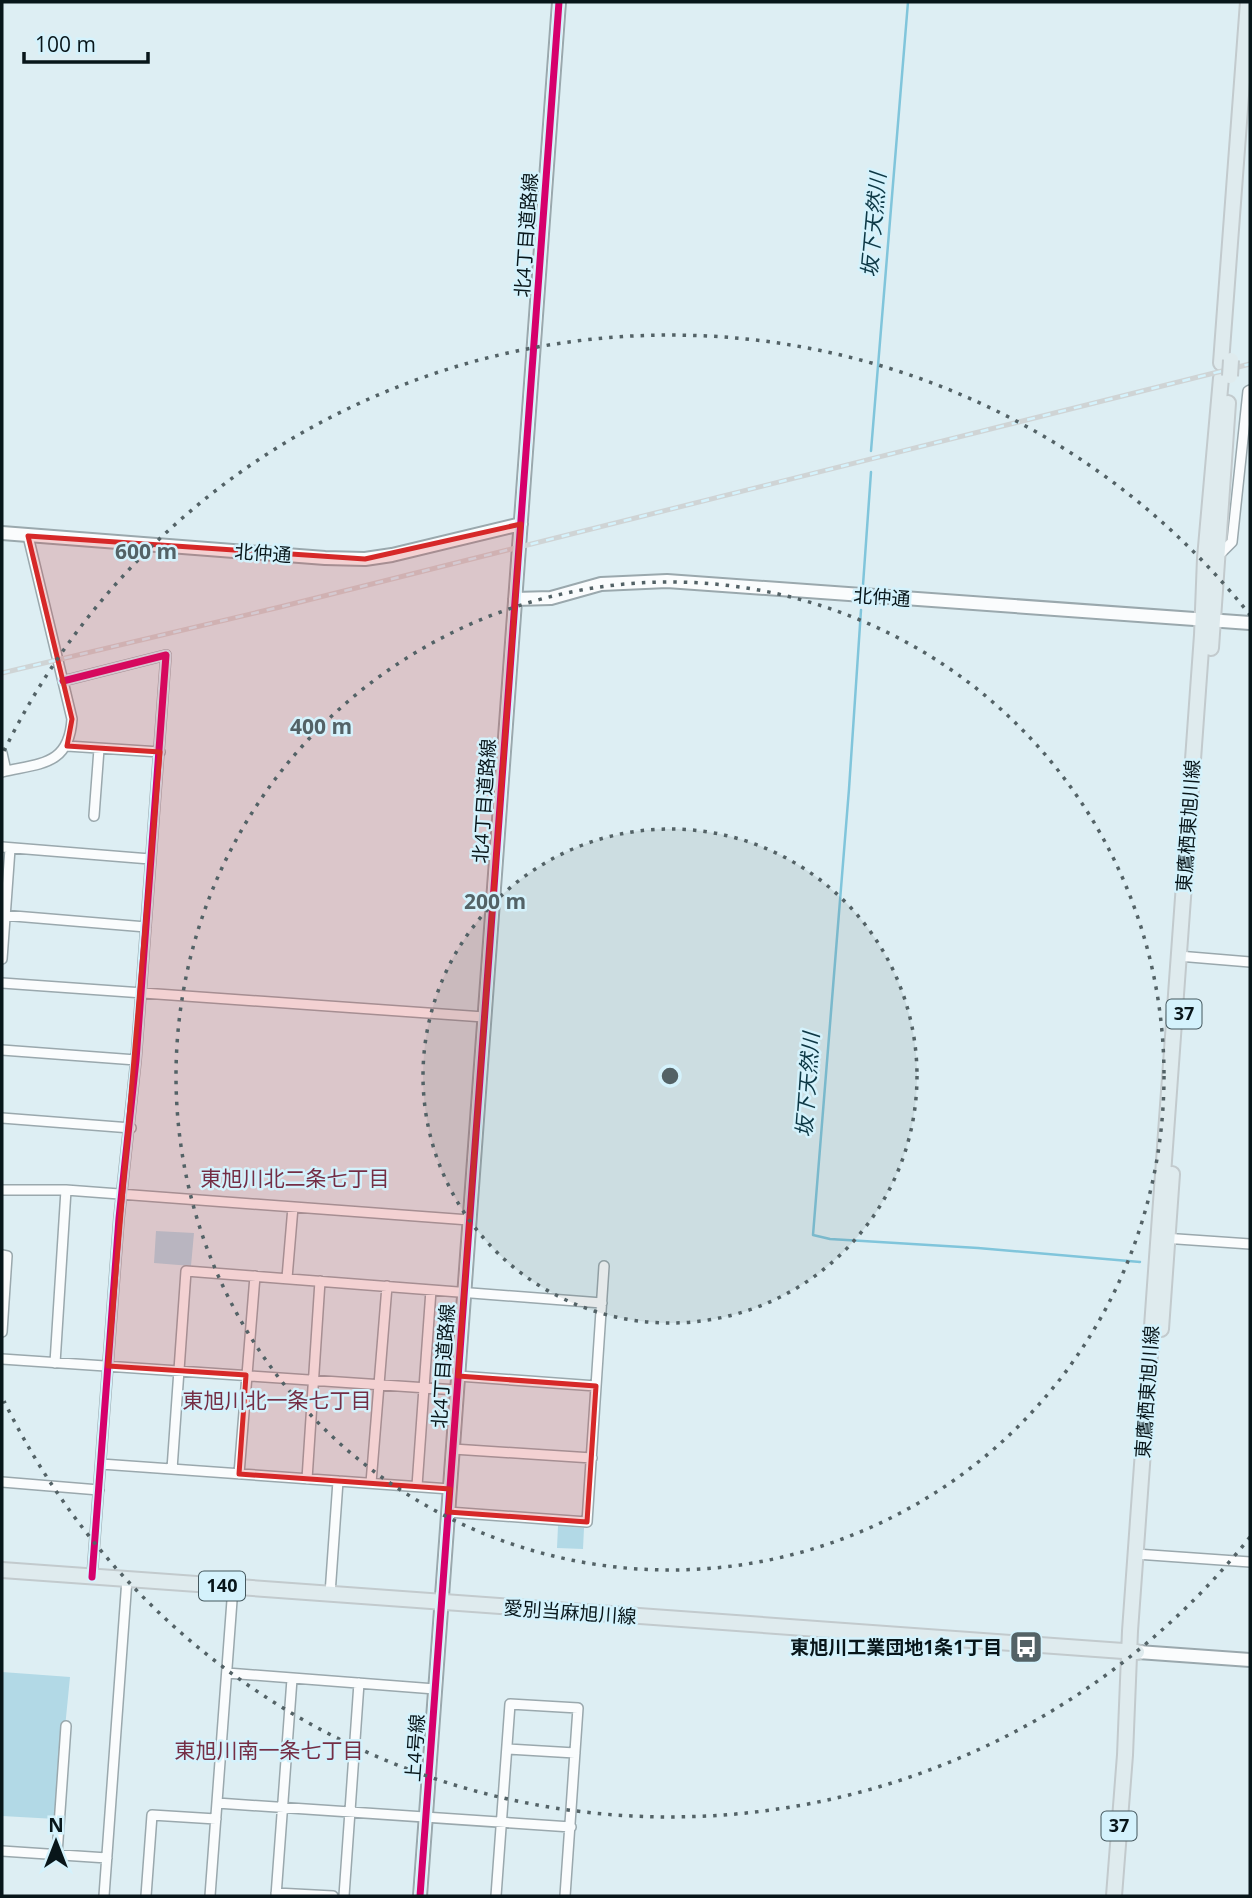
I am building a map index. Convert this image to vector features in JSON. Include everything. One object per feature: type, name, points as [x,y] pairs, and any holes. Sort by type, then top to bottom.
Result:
[{"type":"main road","name":"東鷹栖東旭川線","points":[[1207,620],[1218,556],[1226,369],[1248,2]]},
{"type":"main road","name":"東鷹栖東旭川線","points":[[1134,1652],[1207,620],[1250,105]]},
{"type":"main road","name":"愛別当麻旭川線","points":[[2,1570],[1134,1652]]},
{"type":"main road","name":"37","points":[[1114,1896],[1134,1652]]},
{"type":"street","name":"北4丁目道路線","points":[[443,1602],[559,2]]},
{"type":"street","points":[[1218,556],[1232,542],[1241,439],[1250,390]]},
{"type":"street","name":"北仲通","points":[[2,533],[365,559],[393,555],[521,524]]},
{"type":"street","points":[[2,753],[4,772],[48,761],[67,746],[71,735],[72,719],[28,536]]},
{"type":"street","name":"北仲通","points":[[515,599],[551,598],[601,584],[667,581],[1250,623]]},
{"type":"street","points":[[63,681],[166,655],[131,1128],[119,1218],[92,1577]]},
{"type":"street","points":[[67,746],[160,752]]},
{"type":"street","points":[[94,816],[99,749]]},
{"type":"street","points":[[2,959],[6,848],[150,859]]},
{"type":"street","points":[[4,915],[146,927]]},
{"type":"street","points":[[1183,957],[1250,962]]},
{"type":"street","points":[[2,983],[484,1017]]},
{"type":"street","points":[[2,1050],[136,1060]]},
{"type":"street","points":[[2,1118],[131,1128]]},
{"type":"street","points":[[2,1190],[66,1190],[469,1220]]},
{"type":"street","points":[[55,1363],[66,1190]]},
{"type":"street","points":[[287,1278],[293,1207]]},
{"type":"street","points":[[1163,1238],[1250,1244]]},
{"type":"street","points":[[2,1255],[7,1256],[2,1332]]},
{"type":"street","points":[[448,1512],[587,1522],[604,1266]]},
{"type":"street","points":[[172,1469],[186,1271],[602,1303]]},
{"type":"street","points":[[239,1474],[255,1276]]},
{"type":"street","points":[[307,1479],[320,1281]]},
{"type":"street","points":[[371,1483],[387,1286]]},
{"type":"street","points":[[417,1486],[431,1290]]},
{"type":"street","points":[[2,1359],[457,1390]]},
{"type":"street","points":[[458,1376],[596,1385]]},
{"type":"street","points":[[453,1448],[592,1458]]},
{"type":"street","points":[[101,1464],[450,1489]]},
{"type":"street","points":[[330,1594],[338,1481]]},
{"type":"street","points":[[2,1482],[99,1490]]},
{"type":"street","points":[[1140,1555],[1250,1562]]},
{"type":"street","points":[[104,1896],[127,1579]]},
{"type":"street","points":[[210,1896],[233,1587]]},
{"type":"street","name":"上4号線","points":[[420,1896],[443,1602]]},
{"type":"street","points":[[1134,1652],[1250,1660]]},
{"type":"street","points":[[227,1673],[435,1689]]},
{"type":"street","points":[[292,1679],[276,1895],[332,1896]]},
{"type":"street","points":[[344,1896],[359,1683]]},
{"type":"street","points":[[496,1896],[510,1704],[578,1708],[565,1896]]},
{"type":"street","points":[[57,1854],[66,1726]]},
{"type":"street","points":[[507,1749],[575,1754]]},
{"type":"street","points":[[217,1803],[571,1827]]},
{"type":"street","points":[[146,1896],[152,1815],[216,1819]]},
{"type":"street","points":[[2,1851],[107,1858]]},
{"type":"highlighted area","points":[[521,524],[458,1376],[596,1386],[587,1522],[448,1512],[450,1489],[239,1474],[246,1375],[108,1366],[160,752],[67,746],[72,719],[28,536],[365,559]]},
{"type":"shaded area","points":[[156,1231],[194,1233],[191,1266],[154,1263]]},
{"type":"shaded area","points":[[558,1526],[584,1528],[583,1549],[557,1548]]},
{"type":"shaded area","points":[[2,1672],[70,1677],[56,1819],[2,1816]]},
{"type":"waterway","name":"坂下天然川","points":[[871,451],[908,2]]},
{"type":"waterway","name":"坂下天然川","points":[[863,585],[871,472]]},
{"type":"waterway","name":"坂下天然川","points":[[861,610],[813,1235],[830,1239],[1140,1262]]},
{"type":"railway","points":[[2,673],[280,607],[1250,364]]},
{"type":"cycle path","points":[[420,1896],[559,2]]},
{"type":"cycle path","points":[[63,681],[166,655],[136,1060],[119,1218],[92,1577]]},
{"type":"place","name":"東旭川工業団地1条1丁目","points":[[1026,1647]]},
{"type":"district","name":"東旭川北二条七丁目","points":[[295,1179]]},
{"type":"district","name":"東旭川北一条七丁目","points":[[277,1401]]},
{"type":"district","name":"東旭川南一条七丁目","points":[[269,1751]]}]
